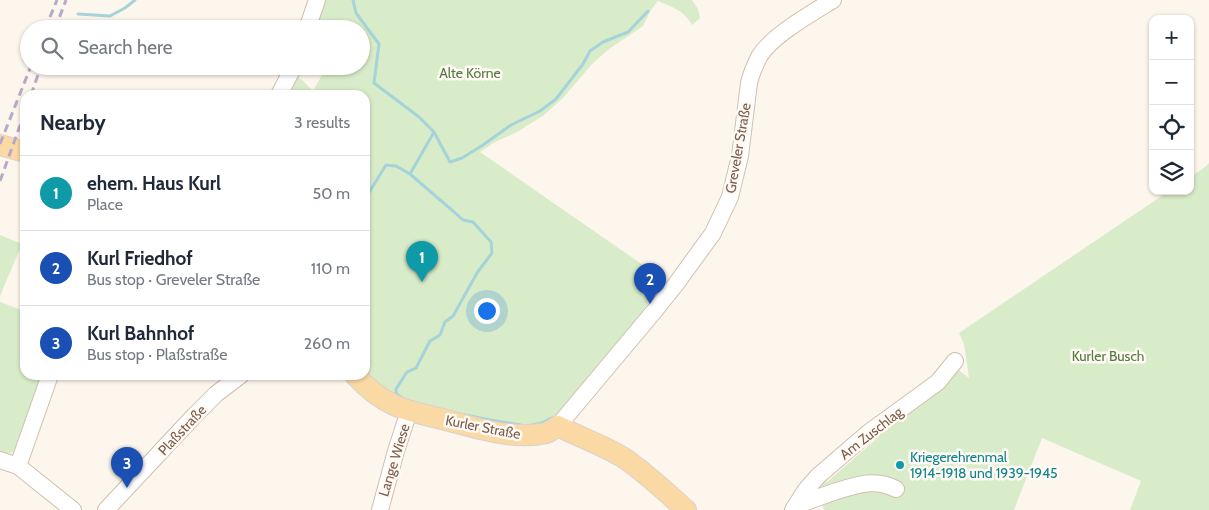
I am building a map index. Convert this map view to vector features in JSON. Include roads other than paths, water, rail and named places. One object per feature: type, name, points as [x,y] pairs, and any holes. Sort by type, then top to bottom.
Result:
[{"type":"main road","points":[[0,144],[20,150]]},
{"type":"main road","name":"Kurler Straße","points":[[361,380],[380,397],[394,405],[409,411],[480,428],[519,435],[543,434],[558,426]]},
{"type":"main road","points":[[558,426],[623,458],[656,483],[686,510]]},
{"type":"street","points":[[310,20],[317,0]]},
{"type":"street","name":"Greveler Straße","points":[[558,426],[656,310],[713,233],[730,197],[740,156],[750,77],[759,56],[775,38],[833,0]]},
{"type":"street","points":[[282,90],[289,75]]},
{"type":"street","name":"Am Zuschlag","points":[[795,508],[805,491],[818,476],[868,433],[938,382],[955,361]]},
{"type":"street","points":[[18,466],[48,380]]},
{"type":"street","name":"Plaßstraße","points":[[106,510],[194,416],[216,394],[234,380]]},
{"type":"street","name":"Lange Wiese","points":[[380,510],[409,411]]},
{"type":"street","points":[[0,460],[18,466],[73,510]]},
{"type":"street","points":[[795,508],[848,486],[864,483],[888,484],[896,489]]},
{"type":"waterway","name":"Alte Körne","points":[[78,14],[110,16],[135,0]]},
{"type":"waterway","points":[[353,0],[356,13],[361,20]]},
{"type":"waterway","points":[[370,32],[379,44],[374,83],[419,117],[434,132],[450,162],[462,158],[511,125],[540,111],[556,99],[583,64],[590,51],[603,42],[628,32],[648,11]]},
{"type":"waterway","points":[[410,174],[434,132]]},
{"type":"waterway","points":[[370,191],[386,165],[396,166],[410,174],[463,220],[473,222],[491,242],[492,253],[477,273],[453,316],[445,322],[440,335],[430,341],[416,368],[407,372],[396,389],[396,394],[406,400]]},
{"type":"waterway","points":[[460,414],[521,425]]},
{"type":"waterway","points":[[532,425],[542,423],[551,418]]},
{"type":"railway","points":[[49,20],[57,0]]},
{"type":"railway","points":[[58,20],[66,0]]},
{"type":"railway","points":[[21,90],[27,75]]},
{"type":"railway","points":[[33,90],[38,75]]},
{"type":"railway","points":[[0,144],[20,94]]},
{"type":"railway","points":[[0,181],[20,126]]},
{"type":"place","name":"ehem. Haus Kurl","points":[[422,282]]},
{"type":"place","name":"Kurl Friedhof","points":[[650,304]]},
{"type":"place","name":"Kriegerehrenmal 1914-1918 und 1939-1945","points":[[900,465]]},
{"type":"place","name":"Kurl Bahnhof","points":[[127,488]]},
{"type":"park label","name":"Kurler Busch","points":[[1108,356]]}]
